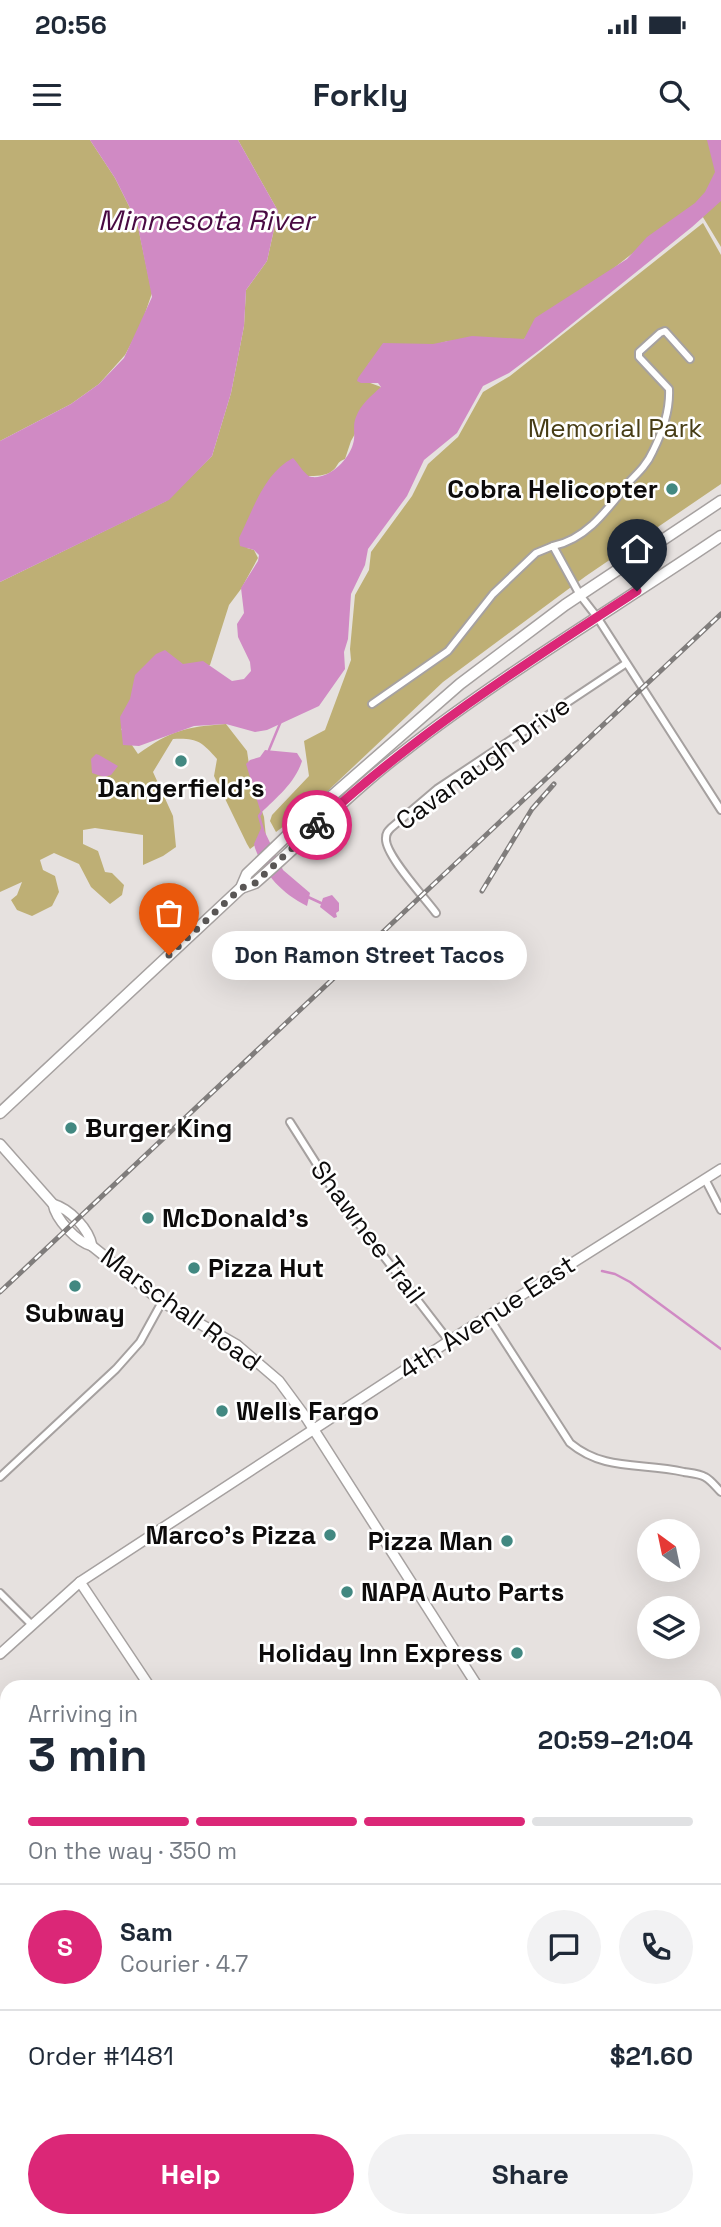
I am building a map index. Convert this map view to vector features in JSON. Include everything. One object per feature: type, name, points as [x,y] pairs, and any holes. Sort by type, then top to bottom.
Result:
[{"type":"main road","points":[[241,888],[247,874],[295,829],[460,684],[580,594],[721,501]]},
{"type":"main road","points":[[0,1113],[241,888],[261,878],[347,798],[404,751],[597,617],[721,536]]},
{"type":"street","points":[[372,704],[448,652],[493,594],[536,553],[572,540],[594,523],[639,471],[653,452],[664,421],[669,389],[639,357],[639,352],[660,333],[666,331],[690,359]]},
{"type":"street","points":[[553,546],[580,594],[721,810]]},
{"type":"street","name":"Cavanaugh Drive","points":[[436,914],[392,855],[386,834],[437,789],[625,664]]},
{"type":"street","name":"Shawnee Trail","points":[[290,1122],[335,1193],[449,1340]]},
{"type":"street","name":"Marschall Road","points":[[0,1144],[53,1204],[55,1213],[83,1244],[92,1246],[162,1302],[240,1347],[279,1381],[474,1680]]},
{"type":"street","name":"4th Avenue East","points":[[0,1654],[80,1581],[449,1340],[721,1169]]},
{"type":"street","points":[[705,1179],[721,1210]]},
{"type":"street","points":[[0,1477],[116,1369],[139,1342],[162,1302]]},
{"type":"street","points":[[488,1316],[570,1443],[583,1454],[605,1462],[671,1469],[705,1476],[721,1492]]},
{"type":"street","points":[[80,1581],[145,1680]]},
{"type":"street","points":[[0,1593],[32,1625]]},
{"type":"green space","points":[[0,140],[90,140],[115,178],[137,222],[152,293],[141,325],[125,355],[99,384],[71,404],[0,441]]},
{"type":"green space","points":[[238,140],[721,140],[721,247],[695,204],[524,339],[448,341],[369,363],[365,381],[381,387],[351,441],[345,459],[330,473],[308,476],[247,548],[254,550],[258,558],[229,605],[210,665],[121,729],[138,754],[179,731],[226,724],[247,751],[251,778],[264,817],[266,837],[250,849],[214,776],[217,759],[198,742],[173,739],[153,772],[173,816],[176,847],[143,865],[143,835],[95,828],[83,830],[83,844],[98,851],[105,872],[112,873],[124,885],[122,895],[110,904],[91,887],[79,864],[54,853],[40,860],[43,870],[55,876],[59,892],[52,906],[32,916],[17,910],[11,900],[17,895],[22,882],[0,892],[0,582],[166,501],[212,456],[231,393],[244,326],[246,290],[267,261],[278,211]]},
{"type":"green space","name":"Memorial Park","points":[[703,223],[721,255],[721,484],[586,576],[443,682],[316,802],[276,832],[270,821],[272,815],[309,776],[304,741],[325,730],[351,660],[355,595],[369,570],[371,552],[412,496],[428,464],[458,437],[483,392],[510,376]]},
{"type":"water","name":"Minnesota River","points":[[90,140],[238,140],[278,211],[267,261],[246,290],[244,326],[231,393],[212,456],[169,500],[0,582],[0,441],[71,404],[99,384],[124,358],[152,297],[137,222],[115,178]]},
{"type":"water","points":[[707,140],[721,140],[721,201],[541,349],[509,373],[483,386],[457,433],[424,460],[407,496],[368,549],[365,565],[351,594],[348,639],[344,652],[345,669],[319,706],[267,730],[255,732],[226,724],[194,726],[139,746],[123,745],[120,717],[130,699],[135,675],[156,654],[165,650],[183,664],[203,661],[232,681],[244,679],[251,671],[250,662],[238,637],[237,624],[244,613],[241,588],[259,555],[254,550],[240,546],[239,538],[260,493],[283,465],[293,458],[307,475],[319,477],[338,467],[347,456],[353,444],[358,412],[381,387],[378,383],[357,381],[383,343],[433,344],[472,336],[524,339],[535,318],[627,259],[647,237],[695,203],[705,192],[715,172]]},
{"type":"water","points":[[265,750],[297,753],[302,761],[290,783],[261,813],[246,764],[260,757]]},
{"type":"water","points":[[96,754],[118,766],[111,775],[104,777],[92,773],[91,759]]},
{"type":"water","points":[[262,826],[283,870],[310,893],[307,906],[282,889],[264,867],[254,844]]},
{"type":"water","points":[[332,895],[339,903],[337,917],[334,918],[320,907],[323,898]]},
{"type":"waterway","points":[[269,750],[281,721]]},
{"type":"waterway","points":[[261,813],[259,816],[263,830]]},
{"type":"waterway","points":[[308,897],[321,903]]},
{"type":"waterway","points":[[602,1271],[630,1282],[721,1349]]},
{"type":"railway","points":[[0,1292],[721,614]]},
{"type":"railway","points":[[482,891],[532,809],[554,784]]},
{"type":"way so far","points":[[169,955],[241,888],[255,883],[317,825]]},
{"type":"place","name":"Cobra Helicopter","points":[[672,489]]},
{"type":"place","name":"Dangerfield's","points":[[181,761]]},
{"type":"place","name":"Don Ramon Street Tacos","points":[[169,955]]},
{"type":"place","name":"Burger King","points":[[71,1128]]},
{"type":"place","name":"McDonald's","points":[[148,1218]]},
{"type":"place","name":"Pizza Hut","points":[[194,1268]]},
{"type":"place","name":"Subway","points":[[75,1286]]},
{"type":"place","name":"Wells Fargo","points":[[222,1411]]},
{"type":"place","name":"Marco's Pizza","points":[[330,1535]]},
{"type":"place","name":"Pizza Man","points":[[507,1541]]},
{"type":"place","name":"NAPA Auto Parts","points":[[347,1592]]},
{"type":"place","name":"Holiday Inn Express","points":[[517,1653]]},
{"type":"route","points":[[317,825],[384,766],[424,736],[637,591]]}]
